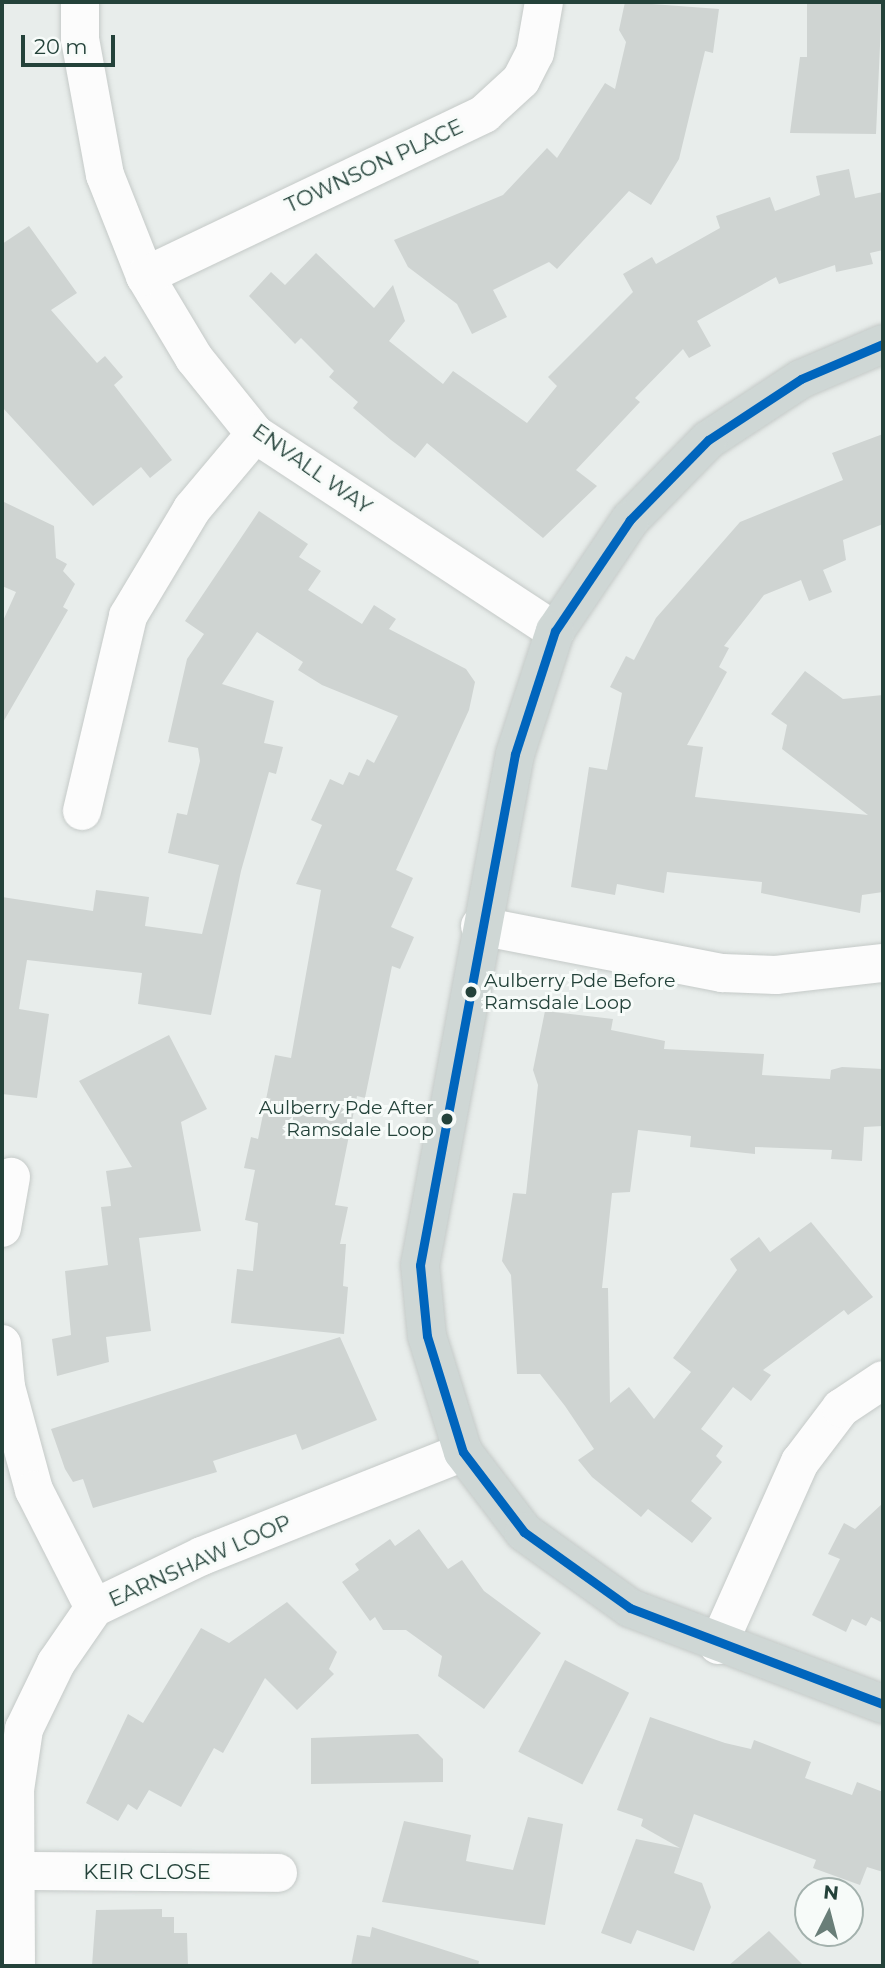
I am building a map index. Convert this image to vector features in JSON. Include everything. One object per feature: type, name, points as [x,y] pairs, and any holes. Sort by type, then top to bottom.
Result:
[{"type":"main road","points":[[883,344],[801,379],[708,440],[630,520],[555,631],[515,754],[420,1265],[427,1336],[463,1452],[508,1513],[554,1559],[629,1608],[718,1645],[883,1704]]},
{"type":"street","name":"ENVALL WAY","points":[[80,2],[80,38],[104,175],[145,276],[194,358],[255,434],[555,631]]},
{"type":"street","name":"TOWNSON PLACE","points":[[145,276],[484,114],[521,80],[535,53],[544,2]]},
{"type":"street","points":[[82,811],[128,616],[192,509],[255,434]]},
{"type":"street","points":[[481,926],[722,973],[776,975],[883,963]]},
{"type":"street","points":[[2,1228],[11,1177]]},
{"type":"street","points":[[2,1344],[6,1387],[34,1490],[94,1608]]},
{"type":"street","points":[[718,1645],[806,1453],[841,1408],[883,1380]]},
{"type":"street","name":"EARNSHAW LOOP","points":[[16,1966],[15,1790],[24,1729],[56,1663],[94,1608],[202,1556],[463,1452]]},
{"type":"street","name":"KEIR CLOSE","points":[[16,1871],[278,1873]]},
{"type":"building","points":[[625,2],[719,9],[713,53],[705,51],[679,159],[651,205],[629,191],[557,269],[549,262],[493,290],[507,317],[472,334],[457,304],[408,267],[394,240],[503,195],[547,148],[557,158],[605,83],[615,89],[626,42],[619,30]]},
{"type":"building","points":[[807,2],[882,2],[876,134],[790,133],[800,57],[807,57]]},
{"type":"building","points":[[849,169],[855,198],[883,192],[883,250],[870,253],[873,264],[836,272],[835,265],[779,284],[776,277],[697,321],[711,346],[689,358],[683,349],[635,398],[640,402],[576,470],[597,486],[543,538],[427,443],[415,458],[391,440],[353,408],[358,402],[329,377],[334,371],[301,338],[295,344],[249,296],[271,272],[285,285],[316,253],[374,308],[393,285],[405,321],[389,341],[443,384],[453,371],[527,423],[557,386],[548,377],[633,292],[623,274],[652,257],[656,264],[720,228],[716,216],[770,197],[775,211],[820,195],[816,176]]},
{"type":"building","points":[[29,226],[77,293],[51,310],[97,363],[105,356],[123,377],[114,385],[172,460],[150,478],[141,467],[93,506],[2,407],[2,244]]},
{"type":"building","points":[[883,434],[883,524],[843,540],[846,560],[823,570],[832,592],[809,601],[801,580],[764,595],[724,646],[729,648],[719,667],[727,672],[687,745],[703,747],[695,797],[868,815],[782,749],[787,725],[771,714],[805,671],[843,699],[883,695],[883,892],[862,895],[860,913],[761,893],[762,882],[667,872],[664,893],[617,884],[615,895],[571,887],[589,767],[607,770],[622,693],[610,687],[626,656],[634,660],[656,618],[740,522],[843,480],[832,453]]},
{"type":"building","points":[[2,501],[54,526],[56,558],[67,564],[63,571],[75,584],[63,607],[68,610],[2,724],[2,623],[16,592],[2,586]]},
{"type":"building","points":[[259,511],[308,544],[299,557],[321,571],[308,590],[362,624],[374,605],[396,619],[389,629],[466,669],[475,682],[469,710],[396,870],[413,878],[391,927],[414,937],[400,969],[392,966],[365,1098],[357,1096],[335,1205],[348,1207],[340,1244],[346,1244],[343,1286],[348,1287],[344,1334],[231,1323],[237,1269],[253,1271],[258,1223],[245,1220],[255,1170],[244,1168],[251,1137],[258,1139],[275,1055],[291,1058],[321,890],[296,884],[322,825],[311,820],[330,779],[343,785],[349,772],[359,776],[367,759],[374,763],[398,716],[322,685],[298,670],[303,662],[257,632],[222,684],[274,701],[264,743],[283,747],[276,774],[269,772],[241,871],[211,1015],[138,1004],[142,973],[27,960],[19,1009],[49,1014],[37,1098],[2,1094],[2,897],[93,911],[96,890],[149,897],[145,926],[202,934],[219,865],[168,853],[177,813],[187,815],[200,761],[198,748],[168,742],[187,659],[204,634],[185,621]]},
{"type":"building","points":[[545,1011],[613,1019],[611,1030],[665,1041],[664,1049],[764,1054],[762,1075],[830,1079],[831,1070],[842,1067],[883,1069],[883,1126],[864,1127],[862,1161],[831,1159],[832,1150],[755,1147],[755,1154],[690,1147],[691,1136],[638,1130],[630,1192],[612,1193],[602,1288],[608,1288],[610,1403],[629,1387],[654,1419],[691,1372],[673,1358],[737,1270],[730,1259],[759,1237],[770,1252],[811,1222],[873,1297],[848,1315],[844,1310],[763,1370],[771,1375],[751,1401],[733,1387],[701,1429],[723,1446],[716,1456],[722,1462],[691,1501],[712,1518],[692,1543],[648,1509],[641,1517],[592,1477],[578,1460],[594,1449],[565,1406],[540,1374],[517,1374],[511,1275],[502,1261],[513,1193],[526,1194],[538,1085],[533,1070]]},
{"type":"building","points":[[169,1035],[207,1109],[181,1122],[201,1231],[139,1238],[151,1331],[106,1337],[109,1362],[57,1376],[52,1339],[71,1335],[65,1271],[108,1265],[101,1207],[111,1206],[106,1171],[132,1167],[79,1081]]},
{"type":"building","points":[[340,1337],[377,1420],[302,1450],[296,1434],[213,1461],[217,1472],[93,1508],[83,1479],[73,1482],[65,1469],[51,1429]]},
{"type":"building","points":[[883,1503],[883,1623],[871,1617],[866,1626],[852,1619],[846,1632],[812,1615],[840,1559],[828,1554],[844,1523],[855,1529]]},
{"type":"building","points":[[419,1529],[448,1569],[462,1560],[484,1591],[541,1633],[484,1709],[438,1676],[442,1656],[406,1630],[383,1630],[375,1617],[370,1621],[342,1582],[359,1570],[355,1564],[390,1539],[395,1546]]},
{"type":"building","points":[[287,1602],[337,1652],[329,1669],[334,1674],[297,1710],[265,1678],[223,1753],[214,1748],[181,1807],[149,1790],[137,1810],[128,1804],[118,1821],[86,1803],[128,1714],[143,1723],[201,1628],[229,1643]]},
{"type":"building","points":[[565,1660],[629,1693],[582,1784],[518,1752]]},
{"type":"building","points":[[650,1717],[725,1743],[751,1749],[754,1740],[811,1762],[805,1778],[852,1795],[857,1782],[883,1792],[883,1872],[867,1867],[863,1877],[838,1877],[813,1868],[816,1860],[694,1814],[674,1873],[702,1883],[711,1907],[694,1951],[637,1930],[631,1944],[601,1933],[636,1839],[680,1848],[641,1826],[643,1819],[617,1810]]},
{"type":"building","points":[[418,1734],[443,1759],[443,1782],[311,1784],[311,1738]]},
{"type":"building","points":[[528,1817],[563,1824],[545,1925],[382,1902],[404,1821],[471,1835],[466,1861],[513,1870]]},
{"type":"building","points":[[162,1909],[162,1917],[174,1917],[174,1933],[187,1933],[188,1966],[92,1966],[96,1910]]},
{"type":"building","points":[[372,1927],[479,1961],[478,1966],[351,1966],[357,1935],[370,1937]]},
{"type":"building","points":[[769,1931],[804,1966],[728,1966]]},
{"type":"transit line","points":[[883,344],[801,379],[708,440],[630,520],[555,631],[515,754],[420,1265],[427,1336],[463,1452],[524,1532],[630,1608],[883,1704]]},
{"type":"place","name":"Aulberry Pde Before Ramsdale Loop","points":[[471,992]]},
{"type":"place","name":"Aulberry Pde After Ramsdale Loop","points":[[447,1119]]}]
